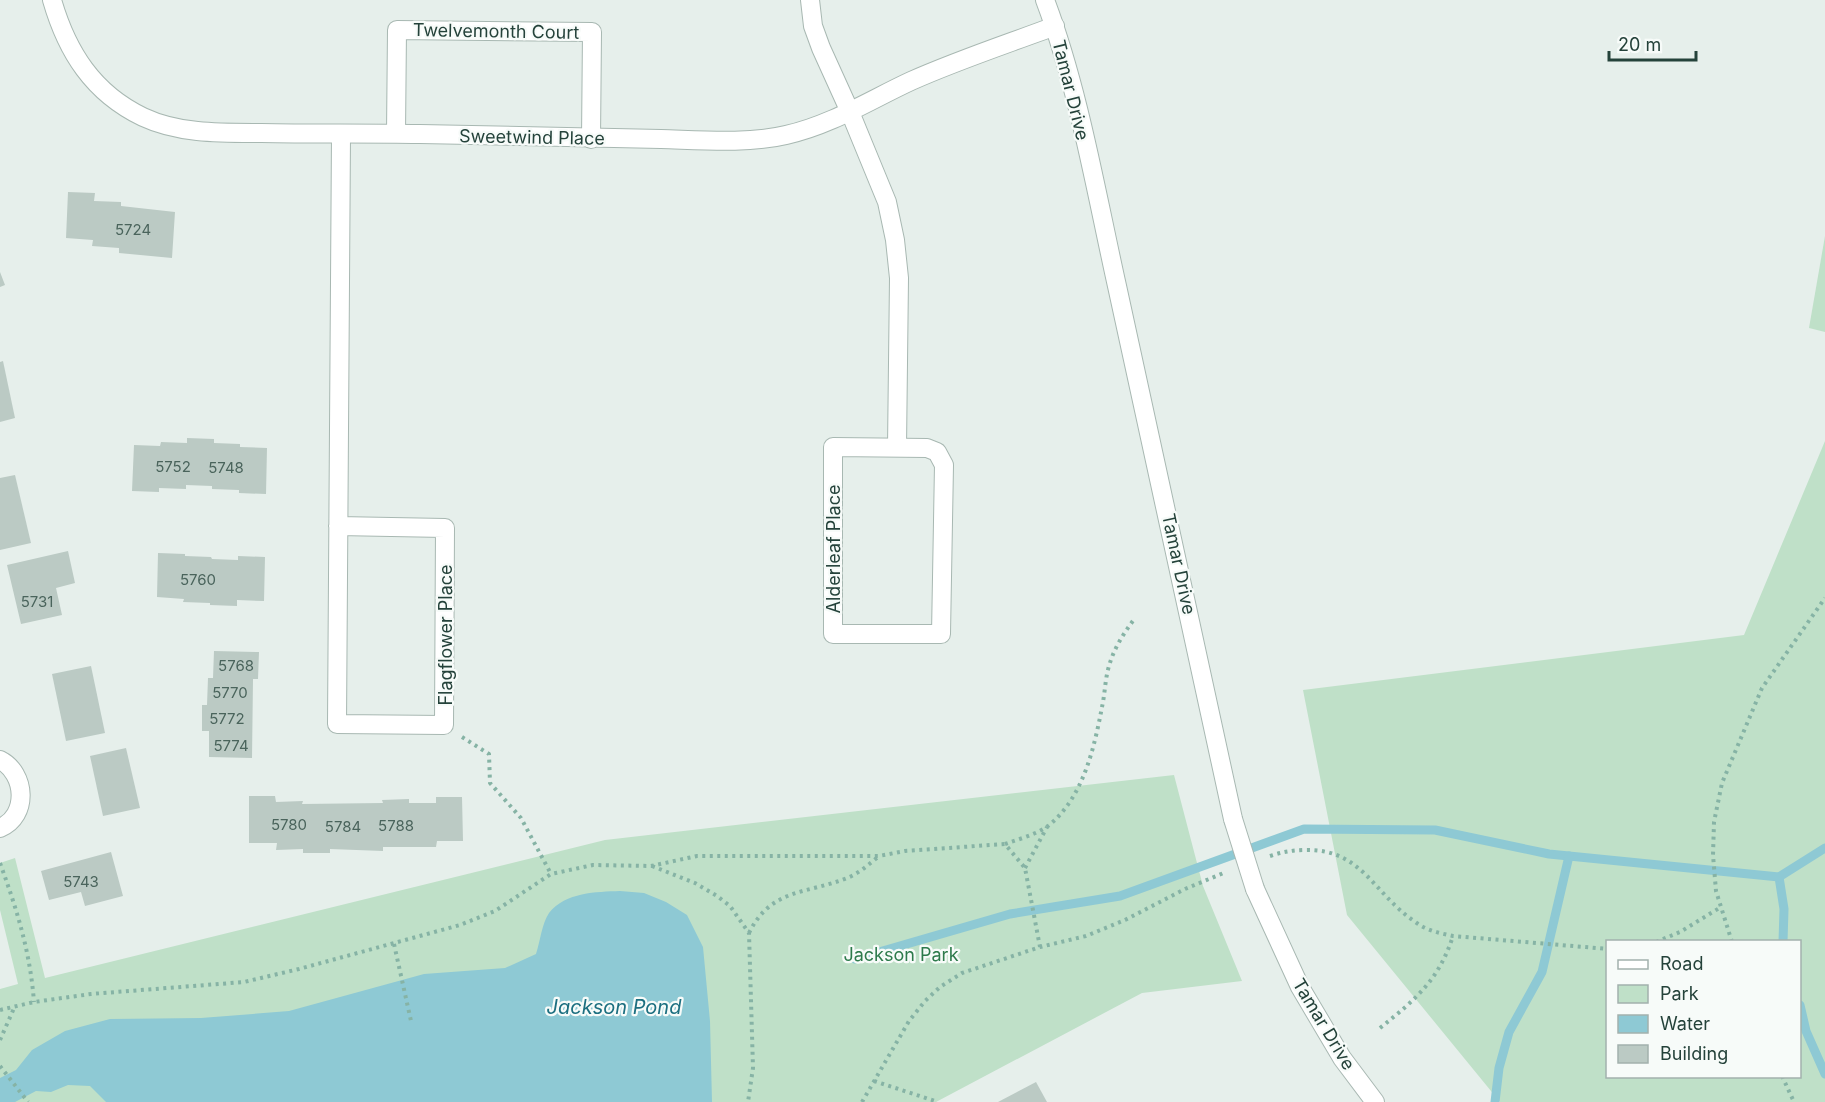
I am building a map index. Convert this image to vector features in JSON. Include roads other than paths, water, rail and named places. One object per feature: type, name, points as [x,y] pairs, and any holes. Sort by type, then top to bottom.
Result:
[{"type":"street","name":"Sweetwind Place","points":[[52,0],[70,48],[90,77],[112,99],[143,117],[170,127],[211,132],[701,140],[783,136],[812,129],[913,80],[1055,26]]},
{"type":"street","points":[[810,0],[813,26],[887,201],[895,240],[899,278],[897,447]]},
{"type":"street","name":"Tamar Drive","points":[[1045,0],[1055,26],[1076,105],[1165,499],[1233,819],[1255,888],[1300,987],[1342,1058],[1375,1102]]},
{"type":"street","name":"Twelvemonth Court","points":[[396,134],[397,30],[592,32],[591,138]]},
{"type":"street","name":"Flagflower Place","points":[[338,526],[445,528],[444,725],[337,723],[338,526],[341,135]]},
{"type":"street","name":"Alderleaf Place","points":[[833,447],[897,447],[927,448],[937,452],[944,465],[941,634],[833,634],[833,447]]},
{"type":"street","points":[[0,760],[13,771],[21,786],[20,806],[14,818],[0,828]]},
{"type":"water","name":"Jackson Pond","points":[[620,891],[644,893],[666,902],[687,915],[703,947],[710,1021],[712,1102],[106,1102],[90,1086],[68,1085],[51,1092],[36,1091],[15,1102],[0,1102],[0,1078],[16,1070],[32,1050],[65,1031],[110,1019],[201,1018],[289,1011],[424,974],[505,968],[536,954],[545,922],[549,913],[556,906],[582,894]]},
{"type":"waterway","points":[[855,959],[1010,914],[1120,896],[1304,829],[1435,830],[1549,854],[1779,877],[1825,848]]},
{"type":"waterway","points":[[1495,1102],[1499,1068],[1509,1032],[1542,972],[1569,856]]},
{"type":"waterway","points":[[1779,877],[1784,909],[1783,940]]},
{"type":"waterway","points":[[1801,1009],[1806,1031],[1825,1074]]},
{"type":"park label","name":"Jackson Park","points":[[901,954]]}]
